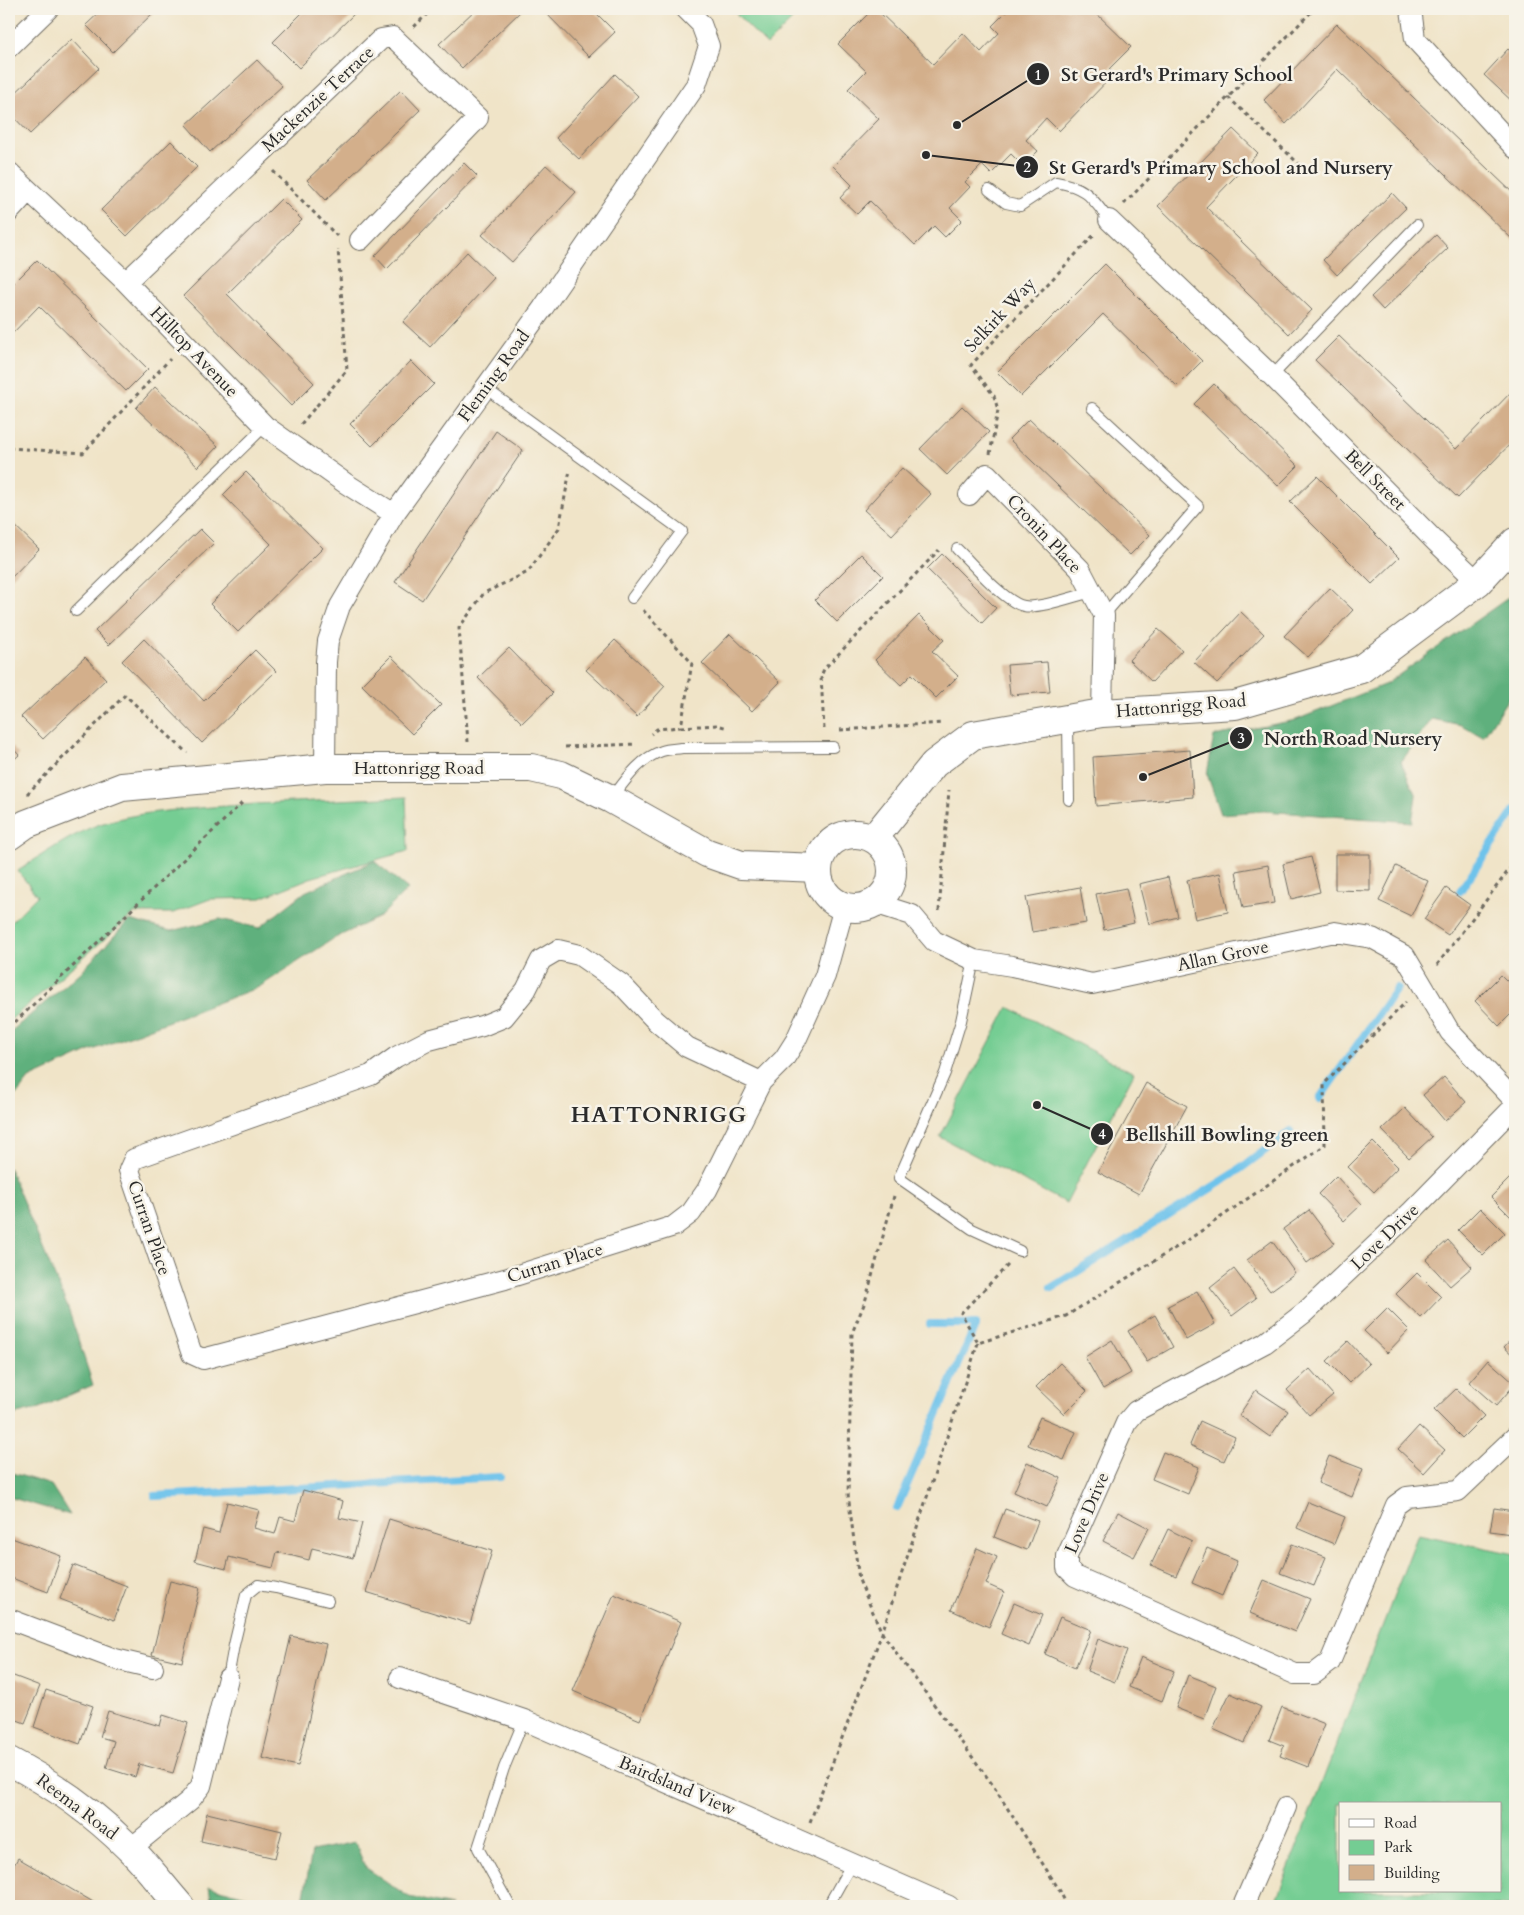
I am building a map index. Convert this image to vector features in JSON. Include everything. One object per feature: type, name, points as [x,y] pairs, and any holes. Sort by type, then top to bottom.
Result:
[{"type":"street","points":[[9,47],[48,9]]},
{"type":"street","name":"Fleming Road","points":[[325,768],[326,662],[328,641],[340,606],[394,514],[543,308],[696,85],[709,46],[702,24],[686,9]]},
{"type":"street","points":[[1411,9],[1415,39],[1515,148]]},
{"type":"street","name":"Mackenzie Terrace","points":[[126,282],[381,39],[393,37],[478,118],[360,240]]},
{"type":"street","name":"Hilltop Avenue","points":[[9,172],[126,282],[265,426],[345,483],[394,514]]},
{"type":"street","points":[[9,212],[28,191]]},
{"type":"street","name":"Bell Street","points":[[1109,220],[1272,376],[1478,582]]},
{"type":"street","points":[[969,495],[987,474]]},
{"type":"street","name":"Cronin Place","points":[[987,474],[1080,569],[1104,615],[1102,713]]},
{"type":"street","name":"Hattonrigg Road","points":[[874,838],[934,764],[973,735],[1102,713],[1236,705],[1361,669],[1478,582],[1515,542]]},
{"type":"street","name":"Hattonrigg Road","points":[[9,836],[26,824],[122,787],[325,768],[531,768],[561,775],[611,800],[707,853],[741,866],[818,868]]},
{"type":"street","points":[[848,834],[861,834],[874,838],[884,847],[892,866],[892,879],[886,893],[874,903],[857,908],[844,907],[828,896],[821,885],[818,868],[821,856],[826,848],[836,839],[848,834]]},
{"type":"street","name":"Allan Grove","points":[[874,903],[912,915],[934,941],[974,960],[1012,966],[1092,984],[1335,932],[1372,938],[1404,956],[1423,984],[1450,1032],[1515,1101]]},
{"type":"street","name":"Curran Place","points":[[761,1082],[687,1047],[656,1021],[621,984],[579,956],[558,950],[541,960],[526,990],[504,1017],[482,1026],[429,1040],[396,1057],[371,1075],[134,1159],[129,1170],[192,1354],[203,1359],[505,1278],[674,1226],[691,1213],[707,1190],[761,1082],[784,1059],[796,1040],[825,976],[844,907]]},
{"type":"street","name":"Love Drive","points":[[1515,1106],[1412,1211],[1304,1313],[1265,1343],[1136,1411],[1126,1423],[1067,1556],[1067,1568],[1075,1576],[1295,1674],[1314,1674],[1330,1662],[1396,1506],[1407,1496],[1458,1491],[1515,1437]]},
{"type":"street","points":[[9,1619],[115,1659],[153,1668]]},
{"type":"street","points":[[130,1849],[190,1800],[200,1786],[228,1678]]},
{"type":"street","name":"Bairdsland View","points":[[400,1678],[524,1720],[949,1906]]},
{"type":"street","name":"Reema Road","points":[[9,1761],[35,1775],[88,1811],[130,1849],[180,1906]]},
{"type":"street","points":[[1243,1906],[1286,1807]]},
{"type":"lane","points":[[989,190],[1006,203],[1020,206],[1056,182],[1073,185],[1088,194],[1109,220]]},
{"type":"lane","points":[[1272,376],[1417,225]]},
{"type":"lane","points":[[485,388],[682,531],[632,598]]},
{"type":"lane","points":[[1092,408],[1198,506],[1104,615]]},
{"type":"lane","points":[[76,611],[265,426]]},
{"type":"lane","points":[[957,549],[1007,598],[1022,606],[1035,607],[1092,592]]},
{"type":"lane","points":[[1068,718],[1069,800]]},
{"type":"lane","points":[[611,800],[631,774],[645,761],[661,751],[682,748],[829,747]]},
{"type":"lane","points":[[974,960],[961,1020],[945,1073],[899,1178],[972,1229],[1020,1251]]},
{"type":"lane","points":[[228,1678],[246,1595],[258,1585],[328,1601]]},
{"type":"lane","points":[[510,1906],[478,1848],[504,1768],[524,1720]]},
{"type":"lane","points":[[828,1906],[852,1863]]},
{"type":"path","points":[[1109,220],[1314,9]]},
{"type":"path","points":[[1228,97],[1301,166]]},
{"type":"path","points":[[258,156],[337,235],[347,370],[344,376],[286,441]]},
{"type":"path","name":"Selkirk Way","points":[[987,474],[998,410],[994,396],[971,365],[1109,220]]},
{"type":"path","points":[[9,448],[83,453],[185,342]]},
{"type":"path","points":[[470,768],[458,628],[484,593],[528,572],[559,528],[573,452]]},
{"type":"path","points":[[829,747],[820,676],[824,669],[949,540],[957,549]]},
{"type":"path","points":[[632,598],[692,664],[681,727],[657,729],[645,739]]},
{"type":"path","points":[[22,798],[125,695],[213,778]]},
{"type":"path","points":[[563,747],[639,744]]},
{"type":"path","points":[[934,941],[941,895],[952,751]]},
{"type":"path","points":[[9,1028],[245,800]]},
{"type":"path","points":[[978,1343],[1066,1316],[1188,1240],[1325,1146],[1324,1084],[1423,984],[1515,862]]},
{"type":"path","points":[[899,1178],[865,1302],[852,1334],[848,1494],[859,1580],[882,1633],[992,1784],[1060,1891],[1067,1906]]},
{"type":"path","points":[[978,1343],[960,1314],[1020,1251]]},
{"type":"path","points":[[803,1841],[882,1633],[978,1343]]},
{"type":"green space","points":[[731,9],[803,9],[767,45]]},
{"type":"green space","points":[[1515,593],[1515,688],[1483,737],[1461,725],[1432,719],[1401,762],[1416,796],[1412,822],[1264,811],[1221,814],[1207,774],[1214,736],[1296,720],[1386,684]]},
{"type":"green space","points":[[406,797],[408,851],[310,878],[261,898],[210,899],[173,913],[135,913],[9,1021],[9,924],[37,896],[18,871],[47,851],[100,824],[156,812],[261,804]]},
{"type":"green space","points":[[374,861],[408,889],[381,916],[333,939],[259,987],[90,1051],[29,1079],[9,1105],[9,1033],[80,973],[129,920],[171,931],[220,919],[259,928],[305,892]]},
{"type":"green space","points":[[1008,1007],[1134,1073],[1066,1203],[940,1137]]},
{"type":"green space","points":[[9,1168],[68,1308],[93,1385],[37,1409],[9,1416]]},
{"type":"green space","points":[[9,1472],[51,1485],[70,1515],[9,1497]]},
{"type":"green space","points":[[1418,1534],[1515,1554],[1515,1906],[1274,1906]]},
{"type":"green space","points":[[355,1842],[365,1867],[409,1897],[451,1906],[302,1906],[312,1851]]},
{"type":"green space","points":[[209,1886],[283,1906],[212,1906]]},
{"type":"building","points":[[103,9],[157,9],[113,52],[86,25]]},
{"type":"building","points":[[306,9],[359,9],[299,68],[273,42]]},
{"type":"building","points":[[476,9],[523,9],[462,68],[439,44]]},
{"type":"building","points":[[542,9],[592,9],[615,32],[589,57]]},
{"type":"building","points":[[873,9],[876,9],[933,64],[963,33],[981,52],[999,33],[992,26],[1009,9],[1092,9],[1131,47],[1109,69],[1114,74],[1059,131],[1046,118],[1026,140],[1038,151],[1023,166],[1011,154],[991,174],[982,165],[965,182],[970,187],[950,208],[962,220],[945,237],[934,226],[915,245],[870,201],[857,214],[840,198],[852,185],[833,166],[879,119],[848,89],[866,71],[838,44]]},
{"type":"building","points":[[1337,24],[1515,195],[1515,242],[1337,69],[1286,124],[1264,100]]},
{"type":"building","points":[[72,39],[99,68],[30,134],[9,112],[9,99]]},
{"type":"building","points":[[1508,49],[1515,56],[1515,104],[1484,75]]},
{"type":"building","points":[[257,60],[282,86],[210,152],[186,125]]},
{"type":"building","points":[[615,74],[638,96],[579,159],[556,138]]},
{"type":"building","points":[[401,90],[420,110],[326,200],[307,180]]},
{"type":"building","points":[[1233,129],[1258,153],[1206,207],[1312,310],[1289,334],[1158,206]]},
{"type":"building","points":[[171,141],[197,167],[127,236],[101,210]]},
{"type":"building","points":[[464,163],[477,176],[387,269],[375,256]]},
{"type":"building","points":[[546,165],[576,192],[512,262],[482,235]]},
{"type":"building","points":[[1392,193],[1406,208],[1337,275],[1323,260]]},
{"type":"building","points":[[281,199],[302,220],[227,294],[314,383],[291,406],[183,296]]},
{"type":"building","points":[[1436,235],[1448,248],[1383,310],[1371,297]]},
{"type":"building","points":[[467,252],[494,278],[430,347],[403,322]]},
{"type":"building","points":[[37,260],[148,369],[126,391],[39,306],[9,337],[9,288]]},
{"type":"building","points":[[1105,264],[1202,361],[1177,386],[1103,314],[1021,396],[997,372]]},
{"type":"building","points":[[1339,336],[1456,449],[1515,388],[1515,439],[1458,498],[1315,360]]},
{"type":"building","points":[[411,361],[434,384],[372,446],[350,424]]},
{"type":"building","points":[[1214,384],[1298,466],[1278,486],[1194,404]]},
{"type":"building","points":[[155,387],[218,446],[198,467],[136,408]]},
{"type":"building","points":[[962,406],[989,432],[947,475],[920,449]]},
{"type":"building","points":[[1029,419],[1150,535],[1130,555],[1009,439]]},
{"type":"building","points":[[496,431],[523,450],[422,600],[395,582]]},
{"type":"building","points":[[902,468],[931,494],[892,535],[864,510]]},
{"type":"building","points":[[246,472],[323,548],[238,632],[210,604],[271,544],[223,495]]},
{"type":"building","points":[[1317,476],[1399,558],[1372,584],[1290,502]]},
{"type":"building","points":[[9,520],[39,549],[9,580]]},
{"type":"building","points":[[200,529],[214,543],[109,645],[95,631]]},
{"type":"building","points":[[861,554],[883,576],[837,622],[815,600]]},
{"type":"building","points":[[942,554],[996,608],[982,623],[927,569]]},
{"type":"building","points":[[1330,588],[1353,610],[1308,657],[1284,636]]},
{"type":"building","points":[[1241,612],[1264,634],[1217,683],[1194,662]]},
{"type":"building","points":[[919,615],[944,640],[932,651],[958,676],[936,698],[912,674],[901,685],[875,660]]},
{"type":"building","points":[[1158,629],[1182,650],[1152,682],[1129,660]]},
{"type":"building","points":[[730,634],[780,682],[752,711],[702,663]]},
{"type":"building","points":[[144,639],[204,701],[255,650],[276,671],[202,743],[122,661]]},
{"type":"building","points":[[615,640],[665,686],[637,717],[586,670]]},
{"type":"building","points":[[509,648],[553,693],[522,723],[478,678]]},
{"type":"building","points":[[391,656],[441,705],[412,734],[362,685]]},
{"type":"building","points":[[85,657],[106,679],[43,739],[21,717]]},
{"type":"building","points":[[1047,662],[1050,692],[1010,695],[1007,665]]},
{"type":"building","points":[[9,744],[19,755],[9,764]]},
{"type":"building","points":[[1190,750],[1193,797],[1096,806],[1093,757]]},
{"type":"building","points":[[1335,854],[1370,854],[1370,891],[1335,890]]},
{"type":"building","points":[[1311,857],[1320,892],[1291,899],[1283,864]]},
{"type":"building","points":[[1268,865],[1274,903],[1243,908],[1236,871]]},
{"type":"building","points":[[1396,866],[1428,881],[1411,916],[1379,901]]},
{"type":"building","points":[[1220,873],[1228,912],[1195,919],[1187,880]]},
{"type":"building","points":[[1168,877],[1178,917],[1149,924],[1139,884]]},
{"type":"building","points":[[1080,887],[1086,923],[1032,932],[1026,897]]},
{"type":"building","points":[[1126,888],[1134,923],[1104,930],[1096,894]]},
{"type":"building","points":[[1446,888],[1470,905],[1448,935],[1424,919]]},
{"type":"building","points":[[1501,975],[1515,989],[1515,1010],[1499,1026],[1475,1001]]},
{"type":"building","points":[[1444,1077],[1466,1102],[1445,1121],[1423,1095]]},
{"type":"building","points":[[1146,1083],[1187,1106],[1139,1194],[1098,1172]]},
{"type":"building","points":[[1405,1108],[1432,1137],[1409,1158],[1382,1130]]},
{"type":"building","points":[[1373,1142],[1398,1167],[1374,1192],[1348,1167]]},
{"type":"building","points":[[1514,1174],[1515,1176],[1515,1221],[1491,1197]]},
{"type":"building","points":[[1336,1176],[1362,1204],[1344,1221],[1318,1194]]},
{"type":"building","points":[[1480,1208],[1505,1233],[1483,1255],[1458,1230]]},
{"type":"building","points":[[1309,1210],[1334,1243],[1307,1263],[1283,1229]]},
{"type":"building","points":[[1448,1240],[1472,1267],[1450,1286],[1426,1260]]},
{"type":"building","points":[[1272,1241],[1295,1273],[1270,1291],[1247,1260]]},
{"type":"building","points":[[1234,1269],[1256,1298],[1232,1316],[1210,1288]]},
{"type":"building","points":[[1417,1273],[1441,1297],[1421,1318],[1396,1294]]},
{"type":"building","points":[[1197,1291],[1215,1324],[1186,1340],[1168,1306]]},
{"type":"building","points":[[1387,1308],[1409,1330],[1387,1353],[1364,1331]]},
{"type":"building","points":[[1155,1315],[1173,1347],[1147,1362],[1128,1331]]},
{"type":"building","points":[[1515,1335],[1515,1357],[1504,1347]]},
{"type":"building","points":[[1112,1340],[1131,1373],[1103,1389],[1085,1357]]},
{"type":"building","points":[[1348,1341],[1369,1364],[1349,1383],[1327,1361]]},
{"type":"building","points":[[1488,1360],[1515,1384],[1496,1406],[1469,1382]]},
{"type":"building","points":[[1060,1363],[1087,1391],[1064,1414],[1036,1387]]},
{"type":"building","points":[[1310,1369],[1333,1395],[1309,1415],[1287,1390]]},
{"type":"building","points":[[1456,1389],[1484,1416],[1462,1438],[1434,1410]]},
{"type":"building","points":[[1256,1390],[1288,1411],[1270,1437],[1239,1415]]},
{"type":"building","points":[[1040,1417],[1076,1432],[1064,1460],[1028,1445]]},
{"type":"building","points":[[1200,1421],[1235,1437],[1224,1461],[1190,1445]]},
{"type":"building","points":[[1419,1426],[1445,1450],[1424,1473],[1398,1449]]},
{"type":"building","points":[[1163,1452],[1199,1467],[1188,1494],[1152,1479]]},
{"type":"building","points":[[1329,1456],[1363,1469],[1352,1497],[1318,1483]]},
{"type":"building","points":[[1027,1462],[1061,1478],[1047,1507],[1014,1492]]},
{"type":"building","points":[[303,1490],[343,1501],[339,1518],[362,1523],[353,1558],[312,1548],[309,1560],[277,1552],[273,1568],[229,1557],[226,1569],[195,1561],[203,1529],[219,1533],[227,1502],[259,1510],[254,1528],[275,1534],[280,1517],[295,1521]]},
{"type":"building","points":[[1308,1502],[1345,1517],[1334,1544],[1297,1528]]},
{"type":"building","points":[[1494,1508],[1514,1511],[1511,1534],[1490,1531]]},
{"type":"building","points":[[1005,1509],[1038,1521],[1027,1550],[994,1537]]},
{"type":"building","points":[[1118,1512],[1149,1528],[1134,1557],[1103,1541]]},
{"type":"building","points":[[389,1519],[492,1551],[470,1624],[366,1592]]},
{"type":"building","points":[[1168,1529],[1192,1541],[1176,1576],[1151,1565]]},
{"type":"building","points":[[9,1537],[61,1556],[48,1592],[9,1577]]},
{"type":"building","points":[[1292,1544],[1326,1557],[1314,1586],[1280,1573]]},
{"type":"building","points":[[977,1548],[997,1557],[986,1584],[1004,1592],[989,1627],[951,1610]]},
{"type":"building","points":[[1207,1548],[1237,1561],[1222,1596],[1192,1583]]},
{"type":"building","points":[[73,1565],[127,1586],[114,1620],[60,1599]]},
{"type":"building","points":[[1264,1580],[1310,1599],[1295,1632],[1250,1613]]},
{"type":"building","points":[[170,1581],[200,1588],[182,1662],[152,1655]]},
{"type":"building","points":[[614,1594],[681,1622],[640,1720],[573,1691]]},
{"type":"building","points":[[1014,1603],[1042,1615],[1029,1646],[1001,1634]]},
{"type":"building","points":[[1060,1617],[1091,1630],[1075,1668],[1045,1654]]},
{"type":"building","points":[[291,1636],[326,1644],[298,1766],[262,1758]]},
{"type":"building","points":[[1098,1639],[1127,1650],[1115,1682],[1087,1671]]},
{"type":"building","points":[[1141,1657],[1174,1671],[1162,1701],[1129,1687]]},
{"type":"building","points":[[11,1675],[40,1686],[25,1723],[9,1717],[9,1682]]},
{"type":"building","points":[[1188,1675],[1216,1686],[1204,1719],[1176,1708]]},
{"type":"building","points":[[46,1690],[93,1706],[80,1744],[34,1727]]},
{"type":"building","points":[[1230,1693],[1261,1707],[1244,1743],[1213,1729]]},
{"type":"building","points":[[1282,1707],[1325,1724],[1308,1767],[1280,1756],[1284,1746],[1269,1740]]},
{"type":"building","points":[[108,1711],[160,1726],[163,1715],[188,1723],[173,1773],[139,1764],[135,1777],[106,1768],[114,1741],[100,1737]]},
{"type":"building","points":[[207,1813],[282,1831],[275,1858],[201,1841]]},
{"type":"building","points":[[18,1858],[100,1906],[15,1906],[9,1903],[9,1874]]},
{"type":"waterway","points":[[1460,891],[1515,810]]},
{"type":"waterway","points":[[1320,1098],[1397,988]]},
{"type":"waterway","points":[[1051,1288],[1232,1175],[1291,1131]]},
{"type":"waterway","points":[[897,1508],[976,1324],[930,1324]]},
{"type":"waterway","points":[[155,1496],[500,1477]]},
{"type":"place","name":"St Gerard's Primary School","points":[[957,125]]},
{"type":"place","name":"St Gerard's Primary School and Nursery","points":[[926,155]]},
{"type":"place","name":"North Road Nursery","points":[[1143,777]]},
{"type":"place","name":"Bellshill Bowling green","points":[[1037,1105]]},
{"type":"district","name":"HATTONRIGG","points":[[659,1115]]}]
